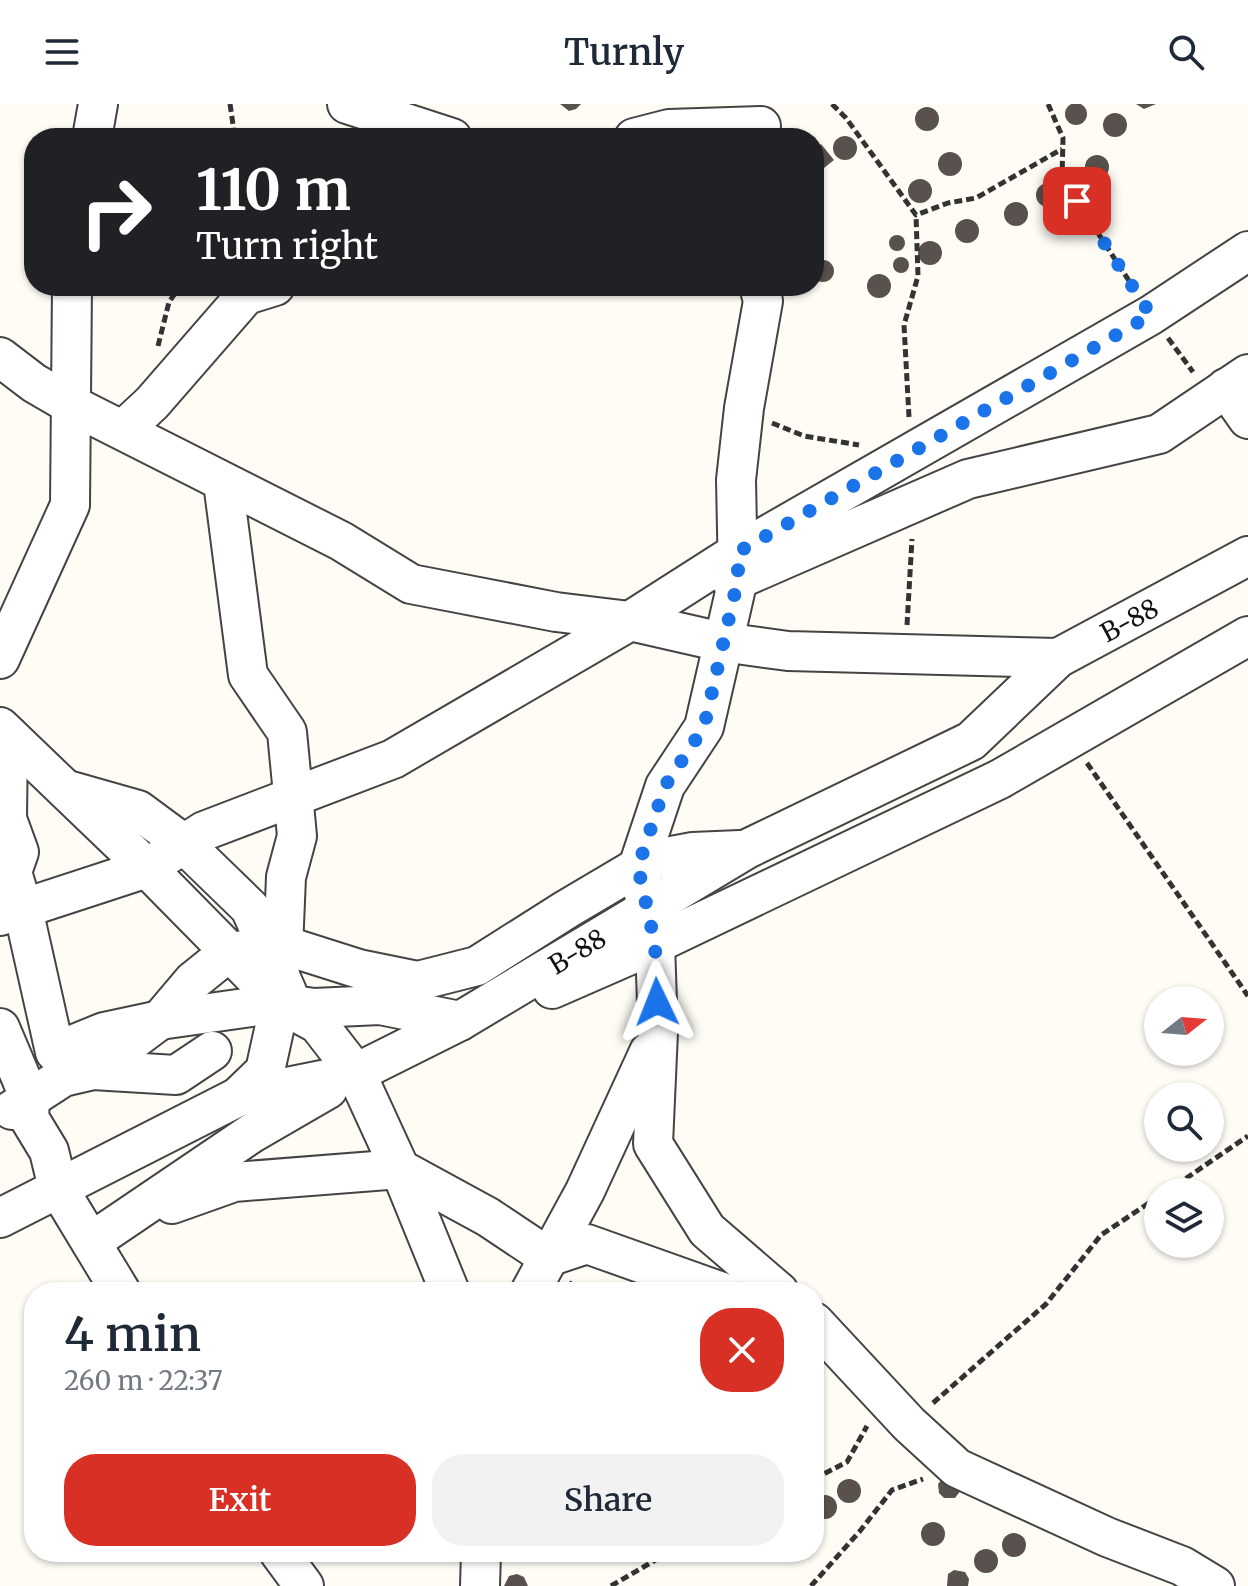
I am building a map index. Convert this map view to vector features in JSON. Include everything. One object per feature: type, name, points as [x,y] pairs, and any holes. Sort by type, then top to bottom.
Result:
[{"type":"street","points":[[94,128],[98,104]]},
{"type":"street","points":[[347,104],[421,128]]},
{"type":"street","points":[[684,128],[759,123]]},
{"type":"street","points":[[8,906],[147,868],[204,831],[393,759],[630,621],[738,566],[911,453],[1151,315],[1248,251]]},
{"type":"street","points":[[0,659],[70,505],[72,296]]},
{"type":"street","points":[[123,430],[152,403],[245,296]]},
{"type":"street","points":[[762,296],[736,480],[738,566],[704,727],[665,786],[638,867],[655,944],[658,1032],[653,1144],[707,1230],[767,1282]]},
{"type":"street","points":[[0,357],[34,383],[70,404],[341,541],[411,584],[556,612],[630,621],[722,642],[788,651],[1058,658]]},
{"type":"street","points":[[738,566],[968,479],[1159,434],[1228,386],[1248,419]]},
{"type":"street","points":[[223,482],[248,675],[287,732],[297,836],[286,877],[271,986],[265,1071],[238,1097]]},
{"type":"street","name":"B-88","points":[[0,1218],[238,1097],[356,1073],[460,1021],[747,849],[971,741],[1058,658],[1248,556]]},
{"type":"street","points":[[106,1232],[252,1133],[356,1073],[655,944],[1000,779],[1248,636]]},
{"type":"street","points":[[4,731],[147,868],[229,952],[318,1024],[356,1073],[400,1169],[446,1282]]},
{"type":"street","points":[[4,731],[7,819],[19,852],[12,872],[8,906],[31,1003],[34,1083],[29,1118],[49,1151],[58,1188],[106,1232],[118,1282]]},
{"type":"street","points":[[64,789],[138,810],[184,844],[250,908],[271,986]]},
{"type":"street","points":[[34,1083],[104,1032],[160,1020],[271,986],[418,981],[477,966],[638,867],[661,858],[693,852],[747,849]]},
{"type":"street","points":[[229,952],[271,986],[314,1008],[380,1005],[460,1021]]},
{"type":"street","points":[[93,1070],[160,1020],[193,981],[229,952]]},
{"type":"street","points":[[34,1083],[93,1070],[176,1075],[212,1051],[271,986]]},
{"type":"street","points":[[2,1024],[34,1083]]},
{"type":"street","points":[[535,1282],[585,1191],[658,1032]]},
{"type":"street","points":[[106,1232],[234,1182],[400,1169],[488,1217],[548,1257]]},
{"type":"street","points":[[548,1257],[587,1244],[694,1282]]},
{"type":"street","points":[[824,1333],[909,1424],[957,1468],[1107,1537],[1182,1566],[1215,1586]]},
{"type":"street","points":[[286,1562],[304,1586]]},
{"type":"street","points":[[480,1586],[481,1562]]},
{"type":"path","points":[[230,104],[234,128]]},
{"type":"path","points":[[832,104],[846,118],[916,215],[948,203],[976,198],[1062,149]]},
{"type":"path","points":[[1048,104],[1063,138],[1062,178],[1151,315],[1228,386]]},
{"type":"path","points":[[750,378],[773,424],[804,436],[911,453]]},
{"type":"path","points":[[1071,739],[1153,863],[1248,996]]},
{"type":"path","points":[[1186,1178],[1248,1136]]},
{"type":"path","points":[[909,1424],[1046,1304],[1101,1235],[1144,1206]]},
{"type":"path","points":[[824,1474],[847,1462],[884,1396]]},
{"type":"path","points":[[811,1586],[892,1490],[957,1468]]},
{"type":"path","points":[[611,1586],[652,1562]]},
{"type":"building","points":[[1076,103],[1084,106],[1087,114],[1084,122],[1076,125],[1068,122],[1065,114],[1068,106]]},
{"type":"building","points":[[560,104],[581,104],[569,111]]},
{"type":"building","points":[[1136,104],[1156,104],[1144,109]]},
{"type":"building","points":[[927,107],[938,114],[939,119],[932,130],[927,131],[916,124],[915,119],[922,108]]},
{"type":"building","points":[[1115,113],[1126,120],[1127,125],[1120,136],[1115,137],[1104,130],[1103,125],[1110,114]]},
{"type":"building","points":[[845,136],[856,143],[857,148],[850,159],[845,160],[834,153],[833,148],[840,137]]},
{"type":"building","points":[[824,148],[834,160],[824,168]]},
{"type":"building","points":[[950,152],[961,159],[962,164],[955,175],[950,176],[939,169],[938,164],[945,153]]},
{"type":"building","points":[[1097,155],[1105,159],[1109,167],[1105,175],[1097,179],[1089,175],[1085,167],[1089,159]]},
{"type":"building","points":[[920,179],[928,183],[932,191],[928,199],[920,203],[912,199],[908,191],[912,183]]},
{"type":"building","points":[[1048,183],[1059,190],[1060,195],[1053,206],[1048,207],[1037,200],[1036,195],[1043,184]]},
{"type":"building","points":[[1016,202],[1027,209],[1028,214],[1021,225],[1016,226],[1005,219],[1004,214],[1011,203]]},
{"type":"building","points":[[967,219],[975,223],[979,231],[975,239],[967,243],[959,239],[955,231],[959,223]]},
{"type":"building","points":[[897,235],[903,237],[903,249],[897,251],[891,249],[889,243],[891,237]]},
{"type":"building","points":[[930,241],[938,245],[942,253],[938,261],[930,265],[922,261],[918,253],[922,245]]},
{"type":"building","points":[[901,257],[907,259],[907,271],[901,273],[895,271],[893,265],[895,259]]},
{"type":"building","points":[[824,260],[833,267],[831,279],[824,282]]},
{"type":"building","points":[[879,274],[890,281],[891,286],[884,297],[879,298],[868,291],[867,286],[874,275]]},
{"type":"building","points":[[943,1478],[961,1490],[955,1498],[944,1498],[939,1493],[938,1484]]},
{"type":"building","points":[[849,1479],[857,1483],[861,1491],[857,1499],[849,1503],[841,1499],[837,1491],[841,1483]]},
{"type":"building","points":[[824,1495],[836,1503],[833,1515],[824,1519]]},
{"type":"building","points":[[933,1522],[944,1529],[945,1534],[938,1545],[933,1546],[922,1539],[921,1534],[928,1523]]},
{"type":"building","points":[[1014,1533],[1025,1540],[1026,1545],[1019,1556],[1014,1557],[1003,1550],[1002,1545],[1009,1534]]},
{"type":"building","points":[[986,1549],[997,1556],[998,1561],[991,1572],[986,1573],[975,1566],[974,1561],[981,1550]]},
{"type":"building","points":[[954,1570],[965,1572],[969,1579],[968,1586],[947,1586],[948,1574]]},
{"type":"building","points":[[517,1574],[524,1577],[528,1586],[504,1586],[509,1576]]},
{"type":"route","points":[[657,1002],[655,944],[638,867],[665,786],[704,727],[738,579],[738,552],[1151,315],[1077,201]]}]
